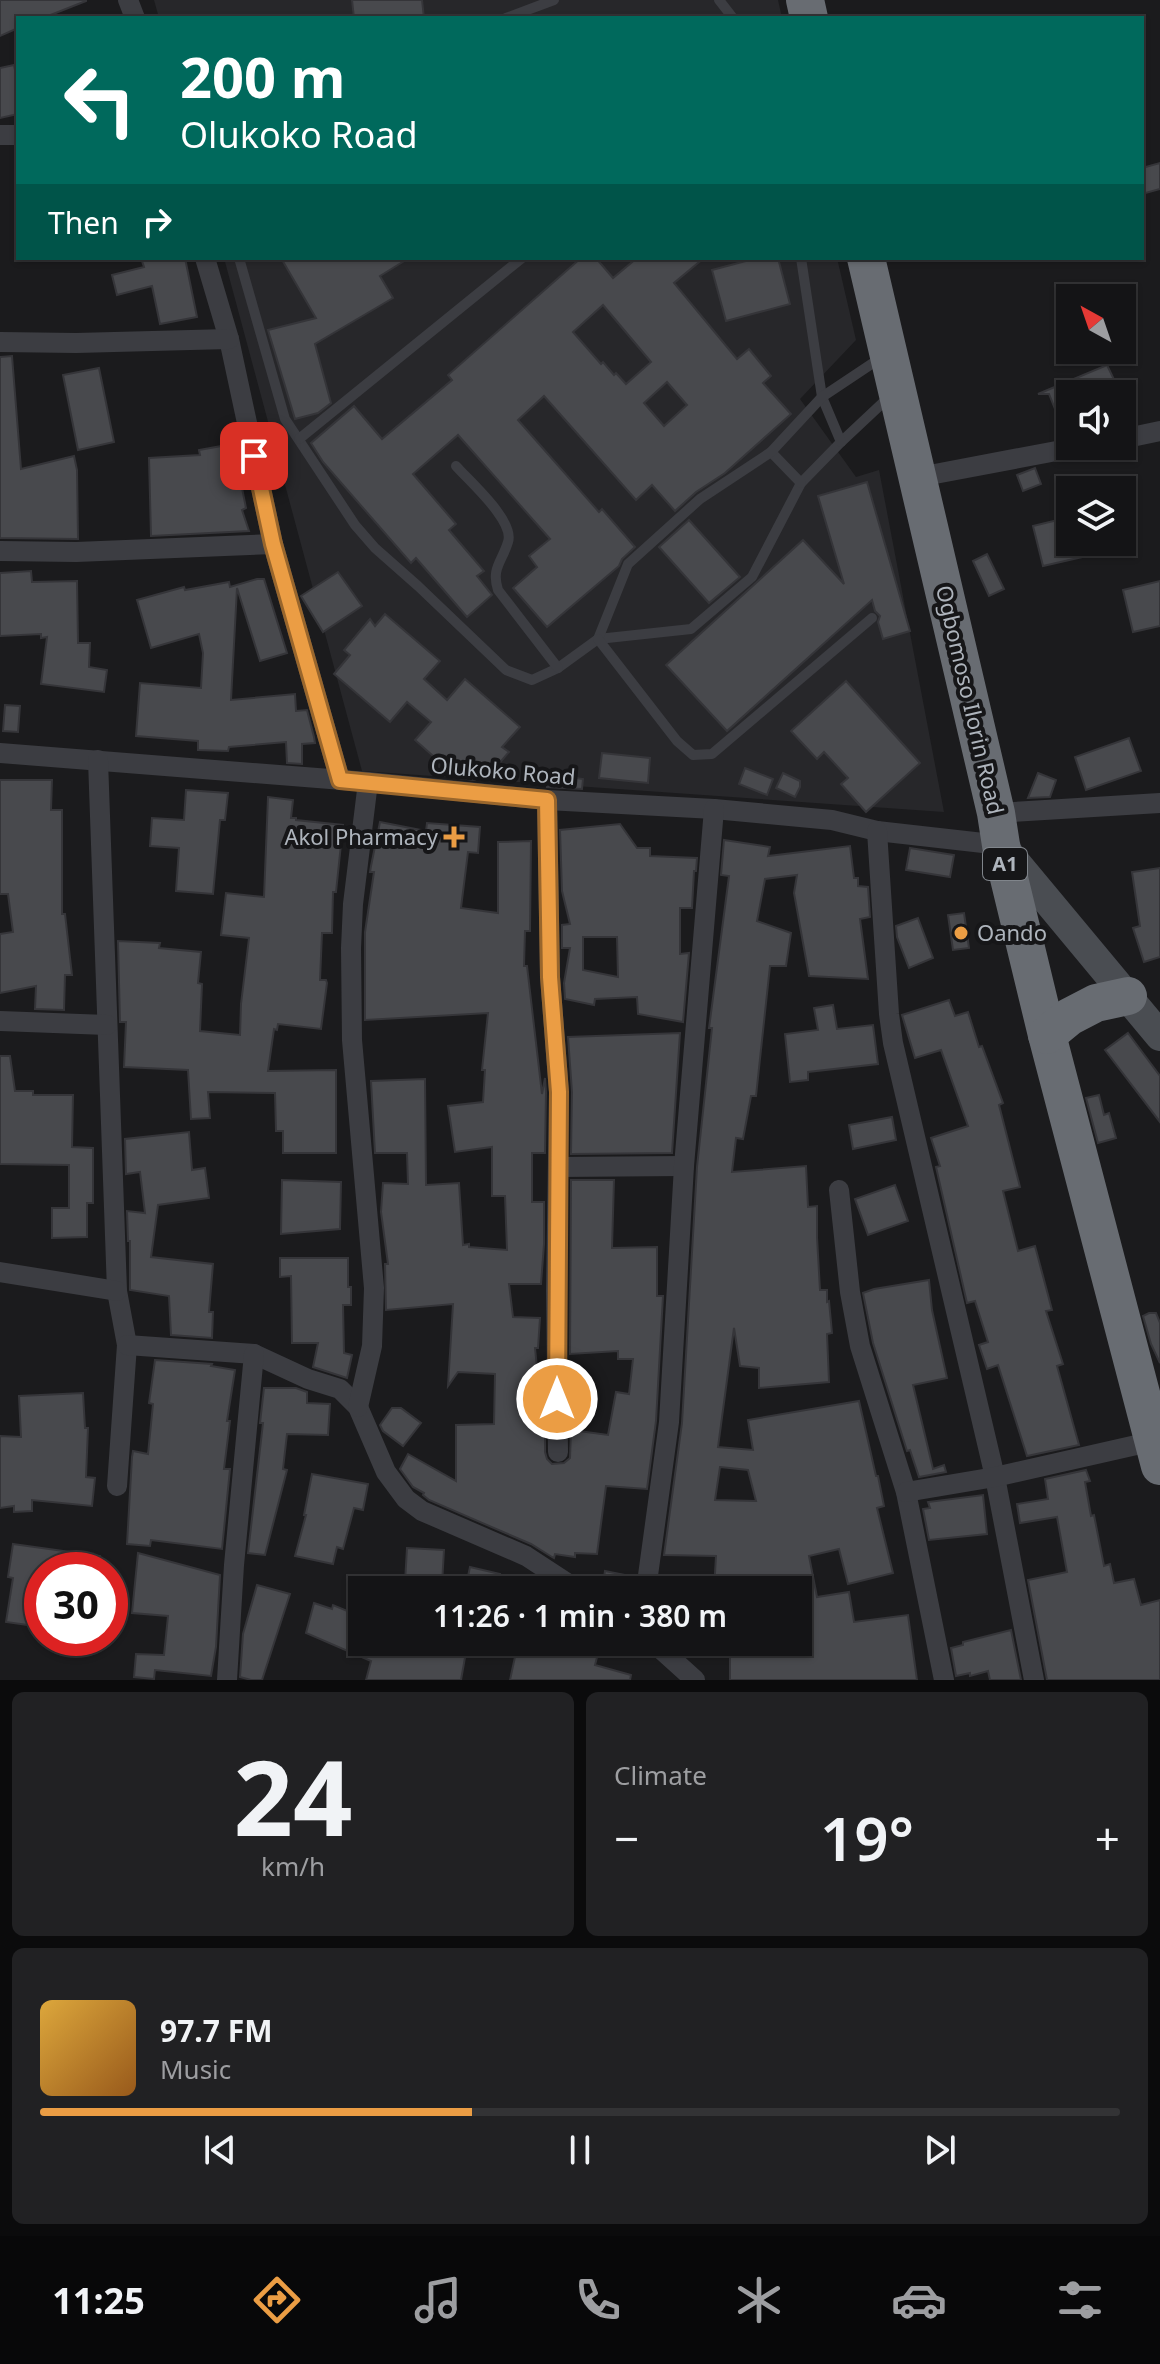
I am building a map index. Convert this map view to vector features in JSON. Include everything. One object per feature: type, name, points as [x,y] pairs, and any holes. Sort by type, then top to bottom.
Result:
[{"type":"highway","name":"Ogbomoso Ilorin Road","points":[[866,260],[1047,1035],[1157,1454]]},
{"type":"highway","points":[[1047,1035],[1069,1017],[1096,1003],[1128,996]]},
{"type":"main road","points":[[998,829],[1160,1036]]},
{"type":"street","points":[[206,260],[229,339],[273,544],[340,780]]},
{"type":"street","points":[[0,342],[229,339]]},
{"type":"street","points":[[1136,436],[1160,431]]},
{"type":"street","points":[[919,477],[1056,451]]},
{"type":"street","points":[[0,551],[76,552],[273,544]]},
{"type":"street","name":"Olukoko Road","points":[[0,753],[368,782],[547,800],[714,809],[832,820],[877,831],[998,829],[1160,803]]},
{"type":"street","points":[[98,760],[117,1291],[127,1345],[117,1486]]},
{"type":"street","points":[[358,1407],[372,1346],[374,1288],[352,1040],[351,948],[353,904],[368,782]]},
{"type":"street","points":[[547,800],[550,977],[559,1092],[558,1452]]},
{"type":"street","points":[[648,1576],[669,1422],[684,1166],[714,809]]},
{"type":"street","points":[[877,831],[893,1043],[995,1477],[1034,1680]]},
{"type":"street","points":[[0,1021],[107,1025]]},
{"type":"street","points":[[558,1167],[684,1166]]},
{"type":"street","points":[[839,1190],[850,1292],[860,1346],[906,1492],[944,1680]]},
{"type":"street","points":[[0,1272],[117,1291]]},
{"type":"street","points":[[127,1345],[254,1354],[308,1379],[340,1389],[358,1407],[386,1472],[406,1499],[422,1511],[526,1556],[557,1576]]},
{"type":"street","points":[[227,1680],[234,1565],[254,1354]]},
{"type":"street","points":[[906,1492],[1157,1454]]},
{"type":"street","points":[[668,1656],[695,1680]]},
{"type":"lane","points":[[511,16],[554,0]]},
{"type":"lane","points":[[719,0],[731,16]]},
{"type":"lane","points":[[525,16],[533,7]]},
{"type":"lane","points":[[240,260],[285,419],[355,525],[375,548],[506,670],[532,680],[558,668],[598,639],[691,629],[752,577],[801,483],[898,389]]},
{"type":"lane","points":[[299,439],[520,260]]},
{"type":"lane","points":[[801,260],[822,397],[841,442]]},
{"type":"lane","points":[[598,639],[628,564],[700,499],[771,452],[822,397],[889,352]]},
{"type":"lane","points":[[771,452],[801,483]]},
{"type":"lane","points":[[456,466],[507,526],[510,539],[497,563],[494,579],[498,590],[558,668]]},
{"type":"lane","points":[[598,639],[677,741],[693,755],[712,754],[872,618]]},
{"type":"shaded area","points":[[154,0],[778,0],[782,16],[158,16]]},
{"type":"shaded area","points":[[225,260],[837,260],[856,340],[800,399],[856,477],[879,470],[944,812],[362,771]]},
{"type":"building","points":[[0,0],[86,0],[48,16],[16,16],[16,29],[0,36]]},
{"type":"building","points":[[352,0],[422,0],[424,16],[354,16]]},
{"type":"building","points":[[14,65],[16,114],[0,118],[0,68]]},
{"type":"building","points":[[1160,163],[1160,189],[1144,193],[1144,167]]},
{"type":"building","points":[[142,260],[185,260],[197,317],[160,324],[152,286],[117,295],[112,275],[144,267]]},
{"type":"building","points":[[282,260],[406,260],[380,276],[393,298],[315,344],[331,403],[318,413],[295,419],[268,330],[316,318]]},
{"type":"building","points":[[579,260],[598,260],[613,278],[635,260],[702,260],[674,283],[737,359],[749,349],[771,376],[763,383],[791,414],[725,473],[696,492],[675,511],[652,485],[636,500],[544,396],[518,420],[599,512],[602,509],[635,547],[619,566],[547,627],[513,588],[537,567],[529,556],[550,539],[458,435],[413,474],[456,524],[449,530],[484,571],[477,576],[492,595],[467,617],[416,558],[411,563],[323,462],[311,443],[354,406],[382,439],[452,380],[448,375]],"holes":[[[603,305],[651,362],[626,384],[603,362],[601,364],[573,332]],[[667,382],[687,405],[664,426],[644,403]]]},
{"type":"building","points":[[750,260],[779,260],[790,304],[726,321],[712,270]]},
{"type":"building","points":[[12,356],[21,469],[74,456],[78,539],[0,538],[0,357]]},
{"type":"building","points":[[1107,365],[1114,380],[1071,380]]},
{"type":"building","points":[[99,368],[114,442],[78,450],[63,375]]},
{"type":"building","points":[[1056,386],[1056,412],[1049,394],[1038,394]]},
{"type":"building","points":[[227,445],[233,480],[240,478],[246,508],[242,510],[249,531],[151,536],[149,458],[200,455],[199,450]]},
{"type":"building","points":[[1035,468],[1041,484],[1023,491],[1017,475]]},
{"type":"building","points":[[867,482],[910,631],[883,639],[878,622],[880,616],[872,600],[727,731],[666,665],[803,540],[844,584],[818,496]]},
{"type":"building","points":[[689,520],[740,577],[709,603],[659,547]]},
{"type":"building","points":[[1056,520],[1056,556],[1087,556],[1043,566],[1033,526]]},
{"type":"building","points":[[987,554],[1004,589],[989,596],[973,561]]},
{"type":"building","points":[[31,571],[32,582],[77,581],[78,643],[90,643],[89,667],[107,670],[104,692],[41,684],[47,637],[41,638],[41,634],[0,636],[0,573]]},
{"type":"building","points":[[338,572],[362,606],[323,632],[301,596]]},
{"type":"building","points":[[264,579],[287,653],[260,661],[237,588],[231,700],[295,694],[296,711],[307,710],[315,743],[302,744],[302,764],[287,763],[286,742],[229,747],[228,751],[198,750],[198,741],[136,736],[140,683],[201,688],[203,653],[199,634],[151,648],[137,600],[184,587],[185,590],[229,582],[230,587]]},
{"type":"building","points":[[1160,581],[1160,626],[1133,632],[1123,590]]},
{"type":"building","points":[[385,614],[440,661],[424,679],[447,700],[465,679],[520,727],[502,747],[509,752],[496,767],[491,763],[475,780],[458,778],[415,740],[431,722],[407,702],[390,722],[334,674],[350,655],[344,650],[370,619],[375,626]]},
{"type":"building","points":[[846,681],[920,763],[866,812],[841,784],[848,778],[824,752],[817,759],[791,731]]},
{"type":"building","points":[[5,705],[20,706],[18,732],[3,731]]},
{"type":"building","points":[[1129,738],[1141,771],[1086,790],[1075,757]]},
{"type":"building","points":[[602,753],[650,758],[648,783],[599,778]]},
{"type":"building","points":[[745,768],[773,779],[767,795],[739,784]]},
{"type":"building","points":[[783,773],[800,781],[795,797],[776,788]]},
{"type":"building","points":[[1038,773],[1056,780],[1050,797],[1028,798]]},
{"type":"building","points":[[549,774],[583,779],[582,789],[547,787]]},
{"type":"building","points":[[0,780],[52,780],[51,810],[62,810],[62,914],[65,914],[72,975],[65,975],[64,1010],[35,1009],[36,986],[0,993],[0,934],[13,932],[8,894],[0,894]]},
{"type":"building","points":[[186,790],[228,793],[225,820],[220,820],[213,894],[176,891],[179,848],[150,846],[152,818],[184,820]]},
{"type":"building","points":[[268,797],[293,800],[291,818],[296,820],[343,825],[336,892],[333,892],[332,933],[322,933],[320,980],[327,983],[321,1029],[278,1024],[277,1030],[274,1029],[268,1071],[336,1070],[336,1153],[283,1153],[283,1131],[276,1131],[275,1093],[208,1092],[210,1118],[191,1119],[188,1070],[124,1067],[126,1022],[120,1022],[118,941],[160,943],[159,948],[201,952],[198,983],[202,984],[200,1031],[240,1035],[249,938],[221,935],[226,893],[264,897]]},
{"type":"building","points":[[380,822],[426,831],[427,823],[480,827],[478,853],[468,852],[461,908],[498,913],[498,842],[531,841],[530,931],[525,931],[524,966],[527,966],[542,1094],[545,1078],[545,1153],[532,1153],[532,1202],[544,1202],[544,1244],[541,1284],[509,1284],[513,1317],[540,1318],[538,1348],[535,1348],[545,1452],[552,1464],[564,1463],[570,1458],[571,1430],[608,1435],[616,1392],[629,1394],[633,1359],[618,1359],[618,1351],[570,1354],[571,1180],[614,1180],[612,1248],[657,1247],[657,1296],[663,1296],[656,1421],[647,1489],[606,1486],[597,1554],[575,1553],[575,1557],[555,1554],[554,1558],[531,1544],[429,1500],[413,1487],[400,1469],[408,1454],[456,1481],[456,1425],[494,1424],[495,1374],[458,1372],[448,1386],[453,1304],[386,1310],[385,1264],[388,1264],[381,1212],[383,1183],[408,1184],[407,1153],[375,1153],[371,1081],[425,1079],[426,1185],[459,1183],[463,1245],[507,1250],[505,1196],[492,1196],[492,1147],[455,1152],[448,1106],[483,1102],[485,1070],[482,1070],[488,1013],[365,1020],[365,932],[374,872],[370,872]]},
{"type":"building","points":[[620,824],[637,848],[650,848],[650,856],[697,858],[692,908],[680,908],[680,954],[689,953],[683,1022],[638,1014],[637,997],[595,999],[594,1005],[565,999],[564,983],[570,948],[562,948],[562,925],[570,924],[562,891],[560,830]],"holes":[[[583,937],[617,937],[618,977],[583,970]]]},
{"type":"building","points":[[724,840],[770,847],[768,856],[850,846],[854,878],[858,878],[858,886],[868,887],[870,917],[860,919],[868,979],[809,976],[794,893],[797,875],[765,879],[757,921],[791,933],[786,966],[770,966],[756,1096],[751,1096],[743,1139],[736,1138],[732,1172],[806,1166],[808,1207],[817,1206],[820,1290],[827,1290],[829,1301],[832,1333],[827,1334],[829,1382],[759,1388],[759,1368],[740,1366],[734,1328],[718,1447],[753,1450],[748,1420],[859,1401],[884,1506],[877,1508],[893,1573],[848,1584],[839,1549],[809,1556],[817,1597],[849,1592],[854,1622],[908,1615],[917,1680],[730,1680],[730,1656],[812,1656],[812,1576],[715,1576],[716,1556],[664,1555],[682,1423],[697,1167],[712,1028],[709,1028],[729,876],[721,875]],"holes":[[[720,1467],[748,1470],[756,1501],[715,1500]]]},
{"type":"building","points":[[910,848],[954,855],[950,877],[906,870]]},
{"type":"building","points":[[1160,868],[1160,957],[1144,962],[1133,928],[1140,926],[1132,872]]},
{"type":"building","points":[[964,913],[969,948],[953,950],[948,915]]},
{"type":"building","points":[[918,918],[933,958],[909,968],[896,926]]},
{"type":"building","points":[[949,1000],[955,1016],[968,1012],[1003,1103],[999,1105],[1020,1187],[1003,1191],[1018,1251],[1035,1246],[1052,1310],[1046,1311],[1063,1364],[1057,1366],[1079,1445],[1027,1456],[998,1365],[987,1369],[979,1345],[988,1342],[975,1301],[967,1303],[936,1167],[940,1166],[931,1138],[968,1126],[941,1050],[915,1058],[902,1015]]},
{"type":"building","points":[[833,1005],[837,1029],[873,1025],[878,1064],[808,1072],[808,1080],[790,1082],[785,1034],[818,1030],[814,1008]]},
{"type":"building","points":[[680,1033],[672,1153],[571,1154],[572,1092],[568,1037]]},
{"type":"building","points":[[1128,1033],[1160,1076],[1160,1122],[1105,1050]]},
{"type":"building","points":[[0,1056],[10,1056],[15,1091],[33,1091],[33,1095],[73,1095],[72,1147],[93,1148],[93,1203],[87,1203],[87,1237],[52,1238],[52,1208],[69,1208],[69,1165],[0,1164]]},
{"type":"building","points":[[1099,1095],[1104,1115],[1109,1113],[1116,1138],[1098,1143],[1086,1098]]},
{"type":"building","points":[[892,1117],[896,1140],[853,1149],[849,1125]]},
{"type":"building","points":[[189,1132],[192,1170],[205,1168],[209,1198],[158,1205],[151,1257],[213,1264],[209,1312],[213,1312],[212,1338],[171,1335],[169,1296],[130,1290],[127,1211],[145,1213],[140,1172],[126,1174],[125,1139]]},
{"type":"building","points":[[282,1180],[341,1182],[340,1229],[281,1234]]},
{"type":"building","points":[[895,1185],[908,1221],[868,1235],[855,1199]]},
{"type":"building","points":[[280,1258],[348,1258],[351,1305],[343,1305],[344,1353],[352,1355],[347,1378],[313,1367],[318,1343],[292,1343],[291,1276],[280,1277]]},
{"type":"building","points":[[929,1280],[932,1310],[947,1378],[913,1385],[933,1469],[944,1465],[946,1472],[919,1477],[910,1450],[907,1451],[873,1343],[863,1293]]},
{"type":"building","points":[[1156,1313],[1160,1323],[1160,1363],[1143,1316]]},
{"type":"building","points":[[155,1360],[212,1364],[235,1370],[227,1421],[230,1421],[224,1469],[230,1469],[222,1549],[151,1540],[150,1546],[127,1544],[132,1457],[133,1451],[148,1454],[153,1404],[149,1403]]},
{"type":"building","points":[[264,1388],[296,1388],[307,1392],[307,1403],[330,1404],[328,1435],[287,1434],[283,1469],[287,1470],[265,1555],[248,1553]]},
{"type":"building","points":[[83,1393],[85,1428],[88,1428],[86,1477],[95,1478],[92,1506],[32,1500],[32,1511],[14,1512],[14,1506],[0,1508],[0,1436],[21,1437],[19,1396]]},
{"type":"building","points":[[392,1408],[401,1408],[421,1423],[403,1446],[383,1431],[380,1425]]},
{"type":"building","points":[[1086,1470],[1090,1481],[1085,1482],[1091,1516],[1094,1515],[1104,1566],[1110,1564],[1114,1583],[1134,1579],[1141,1605],[1160,1600],[1160,1680],[1047,1680],[1028,1580],[1067,1572],[1057,1517],[1020,1523],[1017,1504],[1048,1499],[1045,1479]]},
{"type":"building","points":[[312,1474],[368,1484],[363,1510],[354,1508],[343,1549],[337,1547],[333,1564],[295,1556],[306,1515]]},
{"type":"building","points":[[983,1495],[987,1534],[929,1540],[923,1509],[930,1508],[928,1502]]},
{"type":"building","points":[[13,1544],[71,1552],[24,1552],[24,1624],[6,1622],[13,1578],[8,1577]]},
{"type":"building","points":[[407,1548],[444,1550],[442,1576],[405,1576]]},
{"type":"building","points":[[138,1553],[220,1575],[216,1647],[211,1676],[155,1670],[154,1679],[134,1677],[136,1654],[164,1655],[168,1616],[132,1613]]},
{"type":"building","points":[[470,1567],[500,1574],[500,1576],[468,1576]]},
{"type":"building","points":[[605,1571],[630,1576],[604,1576]]},
{"type":"building","points":[[257,1585],[290,1594],[262,1680],[251,1680],[240,1677],[243,1634]]},
{"type":"building","points":[[314,1603],[332,1609],[333,1605],[348,1611],[348,1651],[306,1633]]},
{"type":"building","points":[[1011,1630],[1021,1680],[990,1680],[988,1671],[956,1676],[951,1648]]},
{"type":"building","points":[[359,1656],[465,1656],[461,1680],[366,1680],[371,1661]]},
{"type":"building","points":[[515,1656],[597,1656],[595,1665],[631,1675],[630,1680],[510,1680]]},
{"type":"place","name":"Akol Pharmacy","points":[[454,837]]},
{"type":"place","name":"Oando","points":[[961,933]]},
{"type":"route","points":[[254,456],[273,544],[340,780],[547,800],[550,977],[559,1092],[557,1399]]}]
